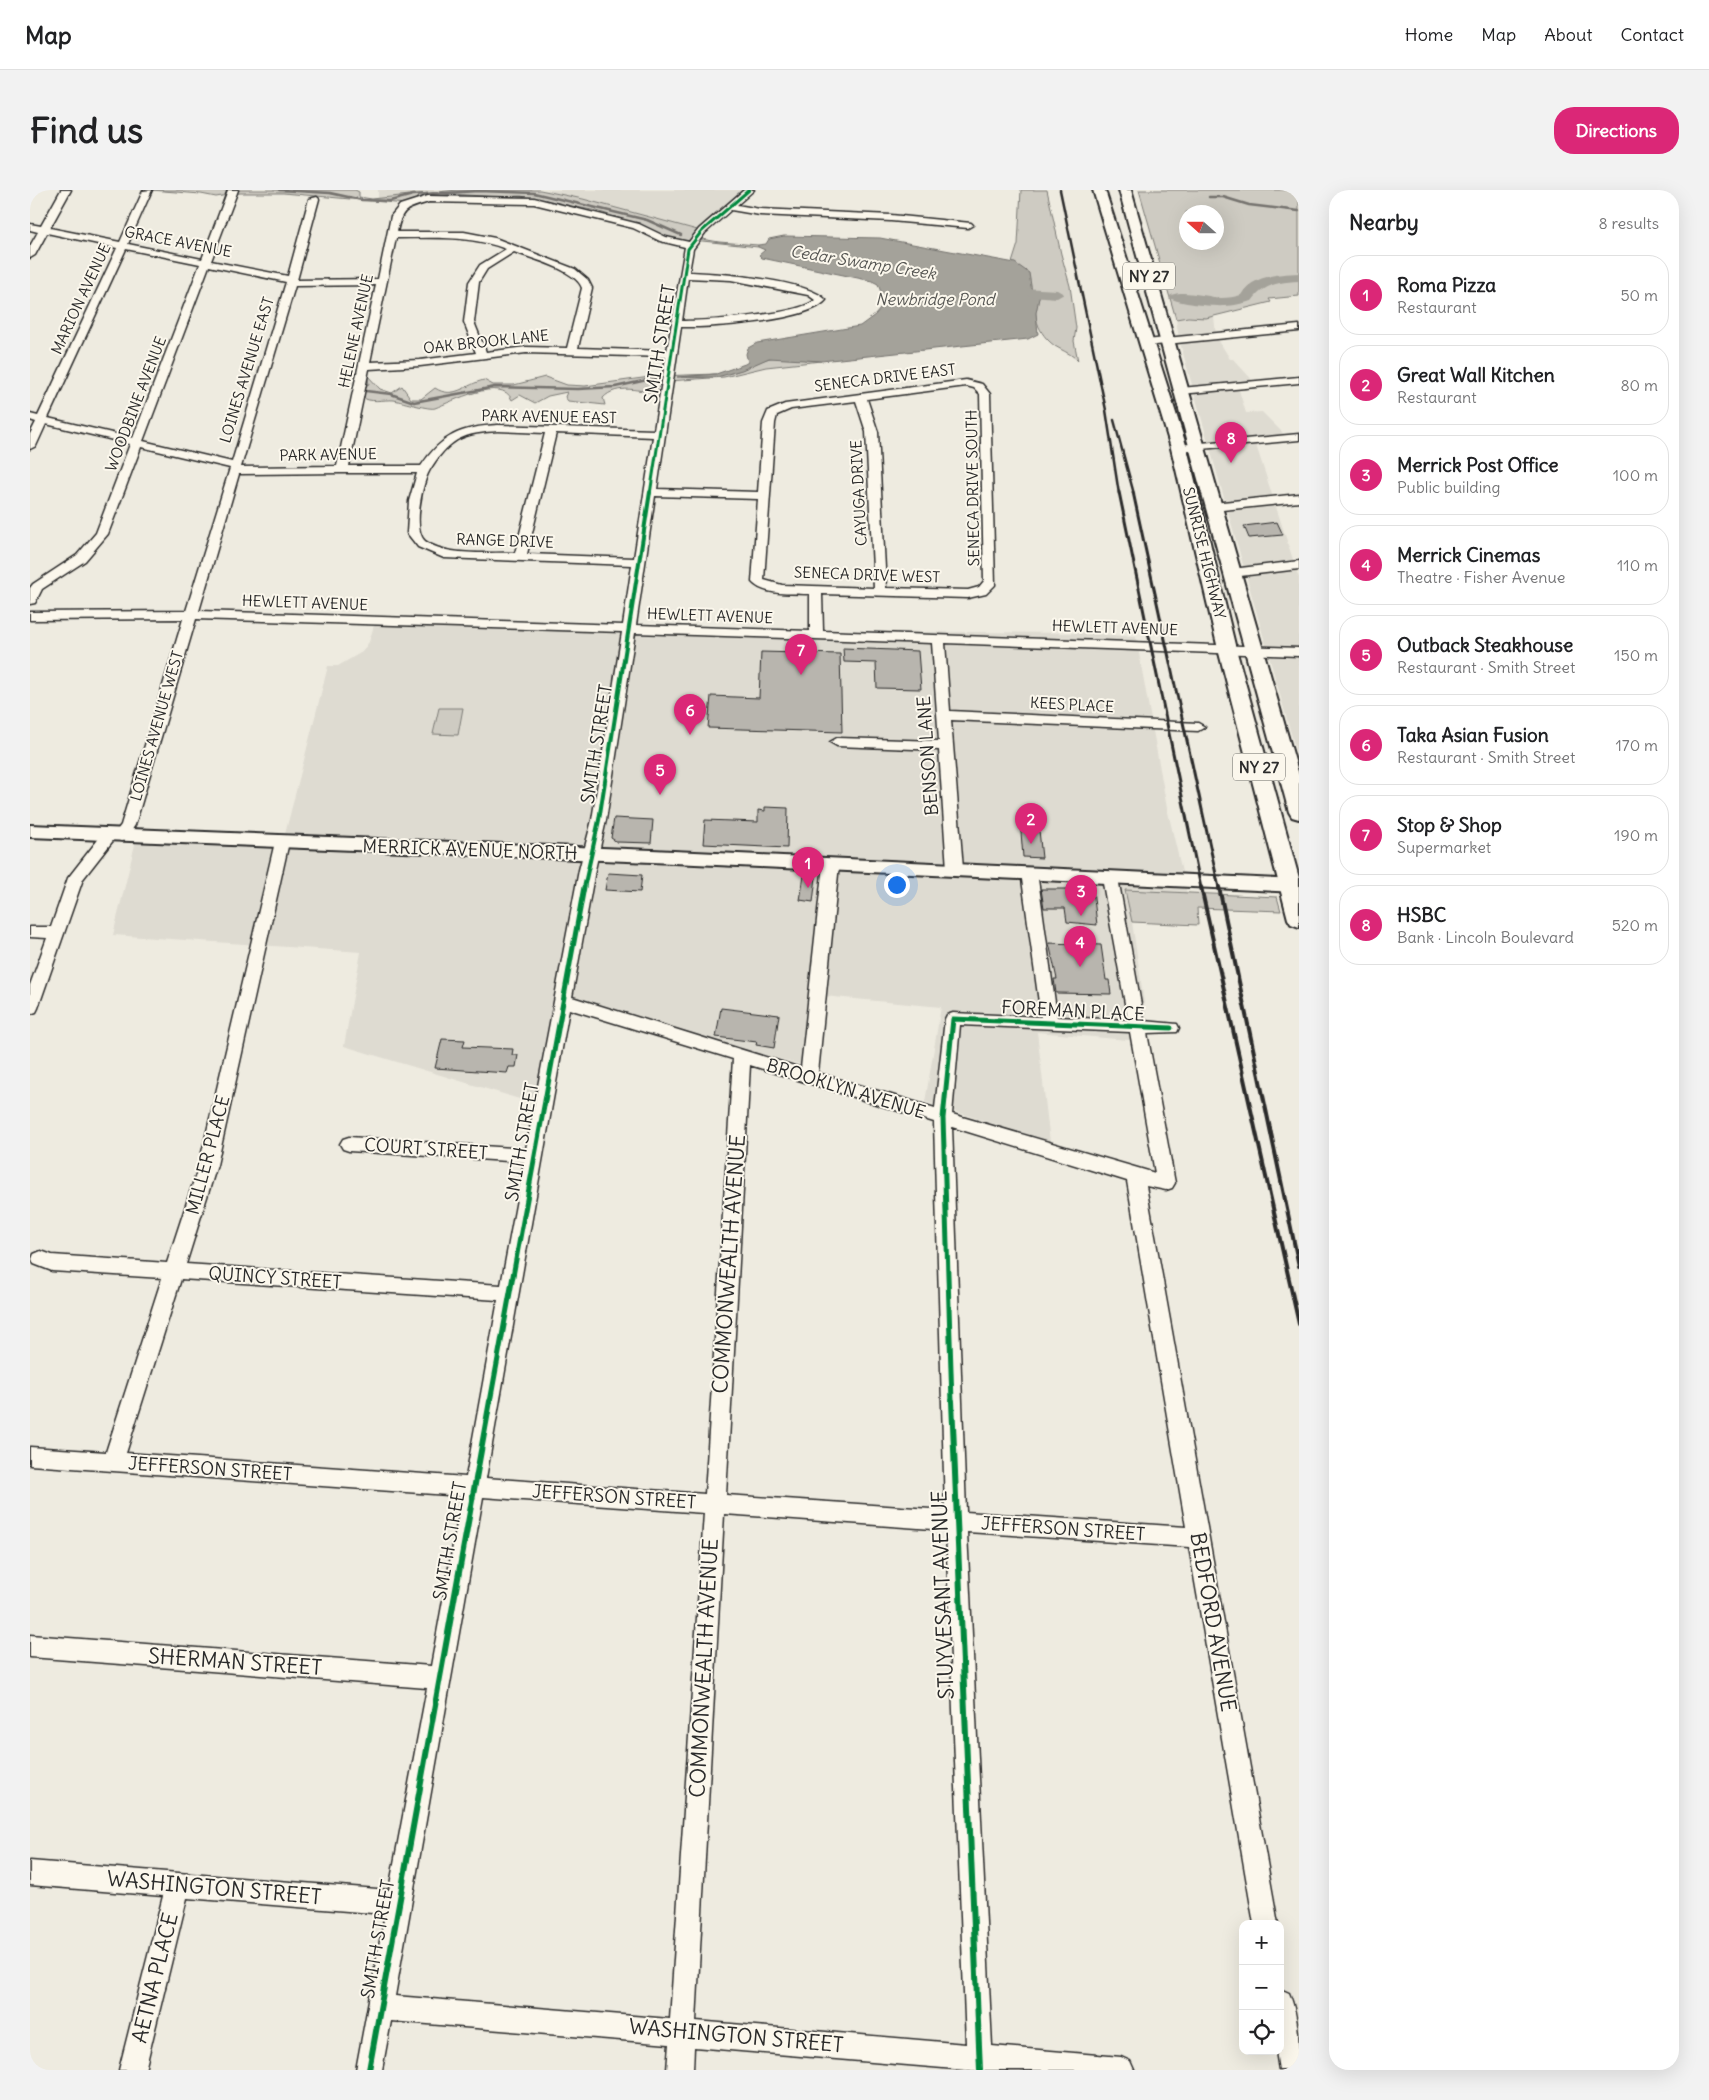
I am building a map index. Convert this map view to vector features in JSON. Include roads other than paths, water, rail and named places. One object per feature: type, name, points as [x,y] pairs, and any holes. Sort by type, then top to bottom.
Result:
[{"type":"highway","name":"SUNRISE HIGHWAY","points":[[1099,190],[1146,343],[1213,507],[1299,812]]},
{"type":"highway","name":"SUNRISE HIGHWAY","points":[[1125,190],[1181,392],[1188,448],[1227,649],[1295,886],[1299,919]]},
{"type":"main road","name":"MERRICK AVENUE NORTH","points":[[30,832],[1029,872],[1110,878],[1295,886]]},
{"type":"street","points":[[30,255],[66,190]]},
{"type":"street","name":"WOODBINE AVENUE","points":[[30,600],[33,585],[81,558],[96,543],[137,443],[234,190]]},
{"type":"street","points":[[690,244],[748,190]]},
{"type":"street","name":"MARION AVENUE","points":[[30,446],[148,191]]},
{"type":"street","name":"HELENE AVENUE","points":[[342,470],[392,235],[398,211],[408,204],[439,198],[534,201],[636,226],[663,239],[690,244]]},
{"type":"street","name":"LOINES AVENUE EAST","points":[[190,615],[314,199]]},
{"type":"street","points":[[729,207],[760,212],[873,217],[968,225]]},
{"type":"street","name":"GRACE AVENUE","points":[[30,227],[291,281],[382,282]]},
{"type":"street","points":[[392,235],[464,236],[492,240],[572,271],[585,282],[586,295],[572,350]]},
{"type":"street","name":"SMITH STREET","points":[[369,2070],[562,1002],[600,820],[690,244]]},
{"type":"street","points":[[482,355],[469,322],[474,282],[484,267],[513,248]]},
{"type":"street","points":[[677,324],[712,325],[735,322],[805,309],[816,305],[821,300],[811,292],[740,279],[684,275]]},
{"type":"street","points":[[1146,343],[1299,328]]},
{"type":"street","name":"OAK BROOK LANE","points":[[364,366],[420,363],[526,350],[672,354]]},
{"type":"street","points":[[1181,392],[1299,380]]},
{"type":"street","name":"SENECA DRIVE EAST","points":[[764,496],[770,415],[778,409],[952,384],[966,383],[983,390]]},
{"type":"street","name":"SENECA DRIVE SOUTH","points":[[983,390],[985,394],[990,581],[988,587]]},
{"type":"street","name":"CAYUGA DRIVE","points":[[860,396],[872,432],[880,591]]},
{"type":"street","name":"PARK AVENUE","points":[[30,417],[234,469],[424,469]]},
{"type":"street","name":"PARK AVENUE EAST","points":[[424,469],[452,439],[472,431],[498,428],[660,434]]},
{"type":"street","points":[[520,558],[552,430]]},
{"type":"street","points":[[1188,448],[1299,437]]},
{"type":"street","name":"RANGE DRIVE","points":[[424,469],[419,485],[413,524],[414,534],[421,543],[444,554],[639,562]]},
{"type":"street","points":[[650,492],[764,496]]},
{"type":"street","name":"SENECA DRIVE WEST","points":[[764,496],[758,582],[766,586],[968,594],[980,592],[988,587]]},
{"type":"street","points":[[1213,507],[1299,498]]},
{"type":"street","points":[[1232,573],[1299,565]]},
{"type":"street","points":[[816,589],[817,636]]},
{"type":"street","name":"HEWLETT AVENUE","points":[[30,616],[190,615],[1299,652]]},
{"type":"street","name":"LOINES AVENUE WEST","points":[[30,1008],[76,878],[115,835],[128,825],[190,615]]},
{"type":"street","name":"BENSON LANE","points":[[938,640],[956,869]]},
{"type":"street","name":"KEES PLACE","points":[[944,715],[1198,727]]},
{"type":"street","points":[[837,742],[946,746]]},
{"type":"street","name":"MILLER PLACE","points":[[113,1462],[208,1165],[282,842]]},
{"type":"street","points":[[808,1077],[831,864]]},
{"type":"street","points":[[1029,872],[1050,1024]]},
{"type":"street","points":[[1110,878],[1138,1028]]},
{"type":"street","points":[[30,932],[56,933]]},
{"type":"street","name":"BROOKLYN AVENUE","points":[[562,1002],[575,1003],[808,1077],[1135,1176],[1166,1183],[1138,1028]]},
{"type":"street","name":"FOREMAN PLACE","points":[[943,1118],[944,1092],[953,1019],[1171,1028]]},
{"type":"street","name":"COMMONWEALTH AVENUE","points":[[680,2070],[742,1056]]},
{"type":"street","name":"STUYVESANT AVENUE","points":[[943,1118],[956,1521],[980,2064]]},
{"type":"street","name":"COURT STREET","points":[[349,1144],[534,1156]]},
{"type":"street","name":"BEDFORD AVENUE","points":[[1135,1176],[1265,1920]]},
{"type":"street","name":"QUINCY STREET","points":[[41,1260],[52,1263],[175,1272],[509,1293]]},
{"type":"street","name":"JEFFERSON STREET","points":[[30,1456],[1198,1538]]},
{"type":"street","name":"SHERMAN STREET","points":[[30,1646],[440,1678]]},
{"type":"street","name":"WASHINGTON STREET","points":[[30,1873],[398,1903]]},
{"type":"street","name":"AETNA PLACE","points":[[132,2070],[178,1886]]},
{"type":"street","name":"WASHINGTON STREET","points":[[380,2007],[682,2032],[980,2064],[1122,2070]]},
{"type":"street","points":[[1281,2010],[1292,2070]]},
{"type":"water","name":"Newbridge Pond","points":[[784,236],[880,238],[1015,263],[1029,273],[1032,292],[1040,293],[1036,313],[1038,334],[1028,339],[821,361],[769,358],[742,370],[717,377],[677,377],[716,374],[745,364],[748,362],[746,354],[748,348],[757,343],[860,326],[875,315],[885,303],[878,284],[872,281],[762,258],[759,255],[765,250],[758,247],[758,245],[766,244],[769,239]]},
{"type":"waterway","name":"Cedar Swamp Creek","points":[[279,190],[330,193],[362,200],[390,201],[413,195],[478,191],[534,193],[647,220],[681,235]]},
{"type":"waterway","points":[[1209,197],[1223,197],[1249,205],[1299,211]]},
{"type":"waterway","name":"Cedar Swamp Creek","points":[[1176,297],[1219,302],[1233,301],[1247,298],[1250,292],[1262,283],[1277,279],[1299,277]]},
{"type":"waterway","name":"Cedar Swamp Creek","points":[[1023,292],[1057,294]]},
{"type":"waterway","points":[[366,391],[391,394],[414,402],[495,387],[578,389],[615,387],[656,378]]},
{"type":"railway","points":[[1060,190],[1106,410],[1119,494]]},
{"type":"railway","points":[[1114,420],[1134,494]]},
{"type":"railway","points":[[1119,492],[1201,888]]},
{"type":"railway","points":[[1133,492],[1219,888]]},
{"type":"railway","points":[[1201,887],[1299,1324]]},
{"type":"railway","points":[[1219,887],[1299,1266]]},
{"type":"place","name":"HSBC","points":[[1231,463]]},
{"type":"place","name":"Stop & Shop","points":[[801,675]]},
{"type":"place","name":"Taka Asian Fusion","points":[[690,735]]},
{"type":"place","name":"Outback Steakhouse","points":[[660,795]]},
{"type":"place","name":"Great Wall Kitchen","points":[[1031,844]]},
{"type":"place","name":"Roma Pizza","points":[[808,888]]},
{"type":"place","name":"Merrick Post Office","points":[[1081,916]]},
{"type":"place","name":"Merrick Cinemas","points":[[1080,967]]}]
